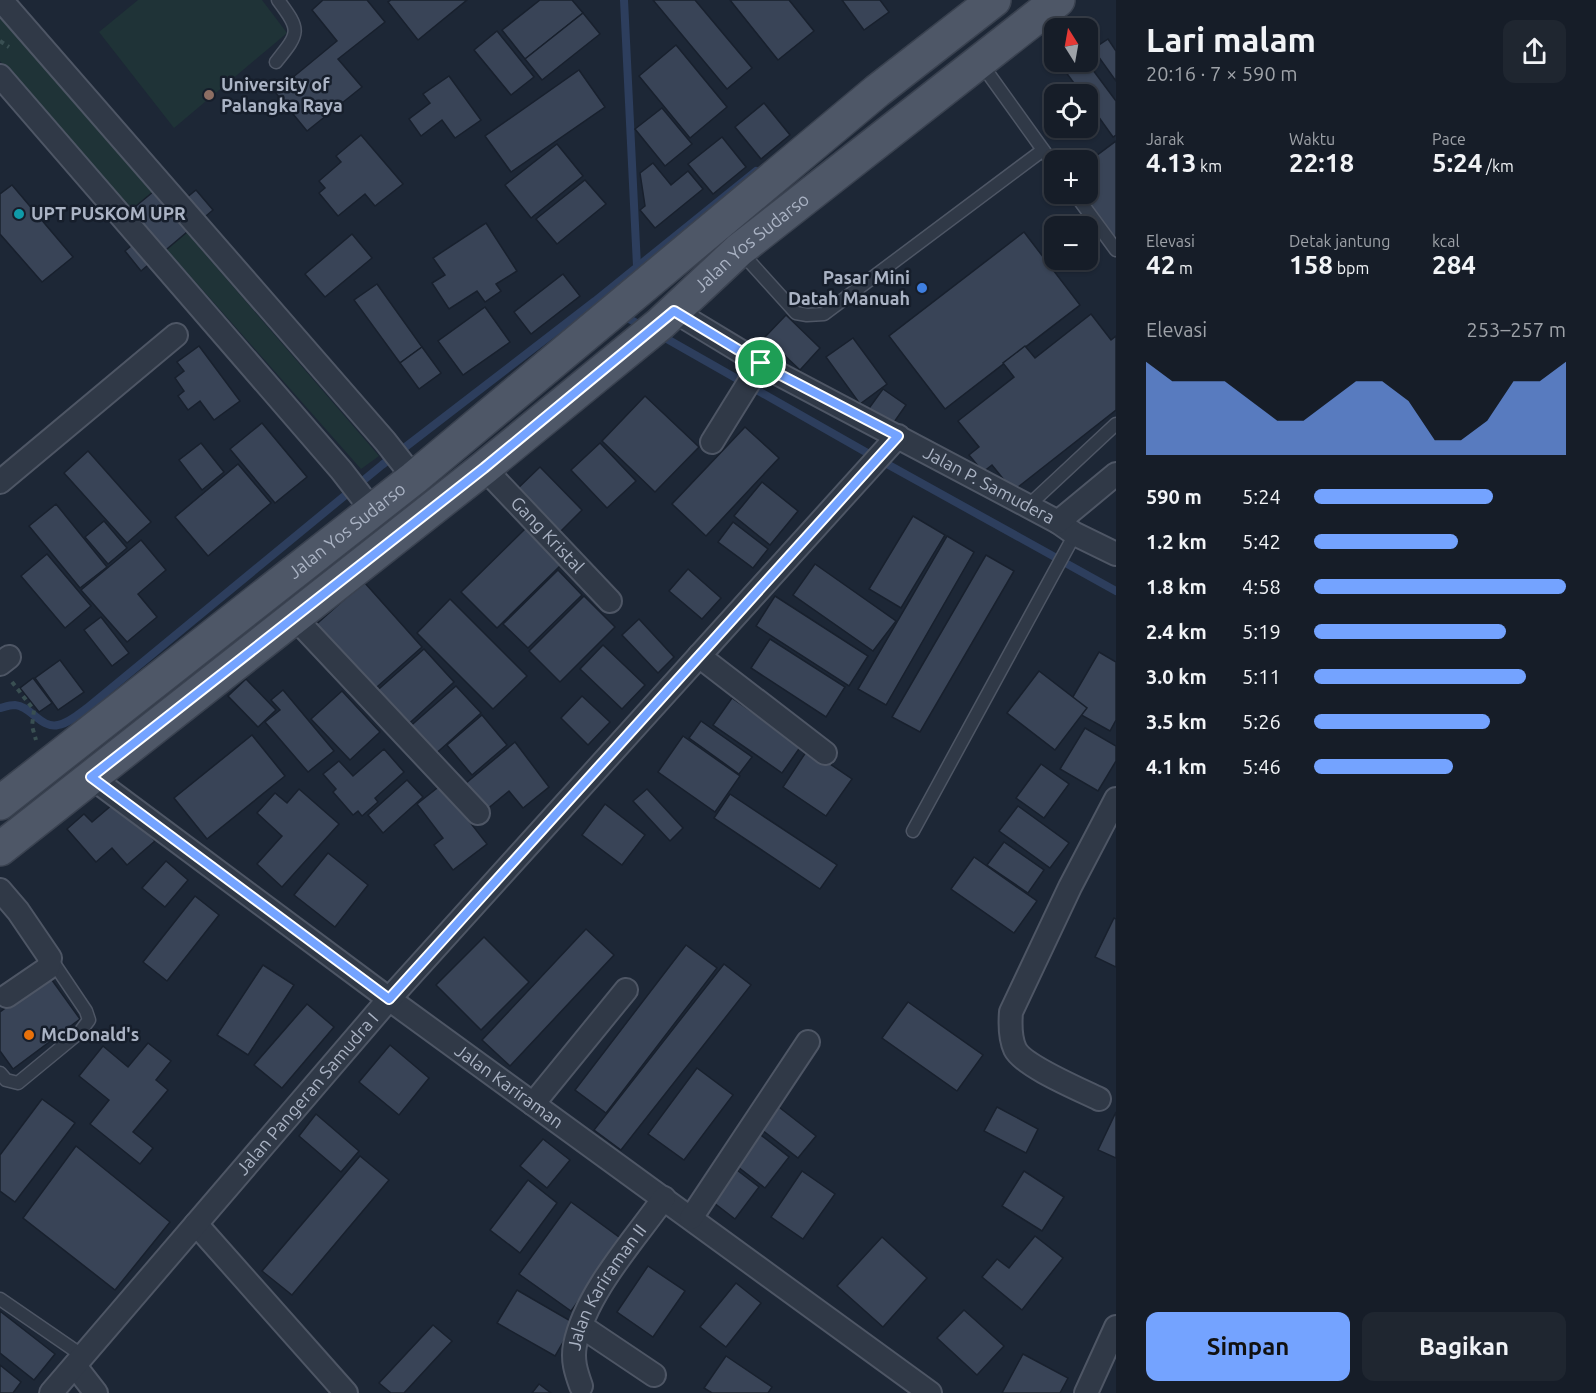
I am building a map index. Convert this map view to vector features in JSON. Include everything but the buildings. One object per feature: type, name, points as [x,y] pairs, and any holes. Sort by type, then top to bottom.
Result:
[{"type":"main road","name":"Jalan Yos Sudarso","points":[[0,803],[414,478],[877,91],[994,0]]},
{"type":"main road","name":"Jalan Yos Sudarso","points":[[0,849],[484,468],[657,326],[739,250],[1058,0]]},
{"type":"street","points":[[1,0],[385,441],[414,478]]},
{"type":"street","points":[[0,76],[341,470],[372,510]]},
{"type":"street","name":"Jalan P. Samudera","points":[[657,326],[761,363],[1116,554]]},
{"type":"street","points":[[0,482],[176,335]]},
{"type":"street","points":[[712,442],[761,363]]},
{"type":"street","name":"Jalan Pangeran Samudra I","points":[[51,1393],[389,999],[898,436]]},
{"type":"street","name":"Gang Kristal","points":[[484,468],[610,601]]},
{"type":"street","points":[[1066,528],[1116,474]]},
{"type":"street","points":[[295,618],[478,813]]},
{"type":"street","points":[[699,656],[825,753]]},
{"type":"street","name":"Jalan Kariraman","points":[[91,777],[389,999],[930,1393]]},
{"type":"street","points":[[1099,1099],[1032,1065],[1016,1051],[1010,1029],[1011,1012],[1070,887],[1116,799]]},
{"type":"street","points":[[0,890],[18,911],[50,958],[48,968],[4,996]]},
{"type":"street","points":[[533,1104],[626,990]]},
{"type":"street","points":[[691,1218],[808,1041]]},
{"type":"street","name":"Jalan Kariraman II","points":[[580,1386],[574,1367],[575,1346],[585,1313],[599,1288],[664,1198]]},
{"type":"street","points":[[196,1224],[346,1393]]},
{"type":"street","points":[[581,1326],[654,1375]]},
{"type":"street","points":[[1086,1393],[1116,1327]]},
{"type":"street","points":[[79,1361],[96,1393]]},
{"type":"lane","points":[[276,62],[295,38],[295,27],[278,0]]},
{"type":"lane","points":[[739,250],[796,313],[824,314],[1043,150],[979,61]]},
{"type":"lane","points":[[1082,204],[1116,250]]},
{"type":"lane","points":[[1028,506],[1116,424]]},
{"type":"lane","points":[[914,831],[1051,579],[1066,528]]},
{"type":"lane","points":[[0,1073],[6,1080],[18,1083],[80,1032],[89,1020],[86,1011],[50,958]]},
{"type":"lane","points":[[0,1299],[79,1361]]},
{"type":"path","points":[[5,666],[34,710],[32,726]]},
{"type":"green space","points":[[138,0],[262,0],[287,33],[174,128],[99,32]]},
{"type":"green space","points":[[0,16],[379,456],[361,469],[0,61]]},
{"type":"waterway","points":[[624,0],[637,266]]},
{"type":"waterway","points":[[0,708],[21,706],[46,724],[58,725],[70,720],[382,465],[595,301],[756,171]]},
{"type":"waterway","points":[[620,314],[644,327]]},
{"type":"waterway","points":[[660,335],[1116,591]]},
{"type":"place","name":"University of Palangka Raya","points":[[209,95]]},
{"type":"place","name":"UPT PUSKOM UPR","points":[[19,214]]},
{"type":"place","name":"Pasar Mini Datah Manuah","points":[[922,288]]},
{"type":"place","name":"McDonald's","points":[[29,1035]]},
{"type":"route","points":[[674,311],[761,363],[898,436],[389,999],[91,777],[484,468],[674,311]]}]
